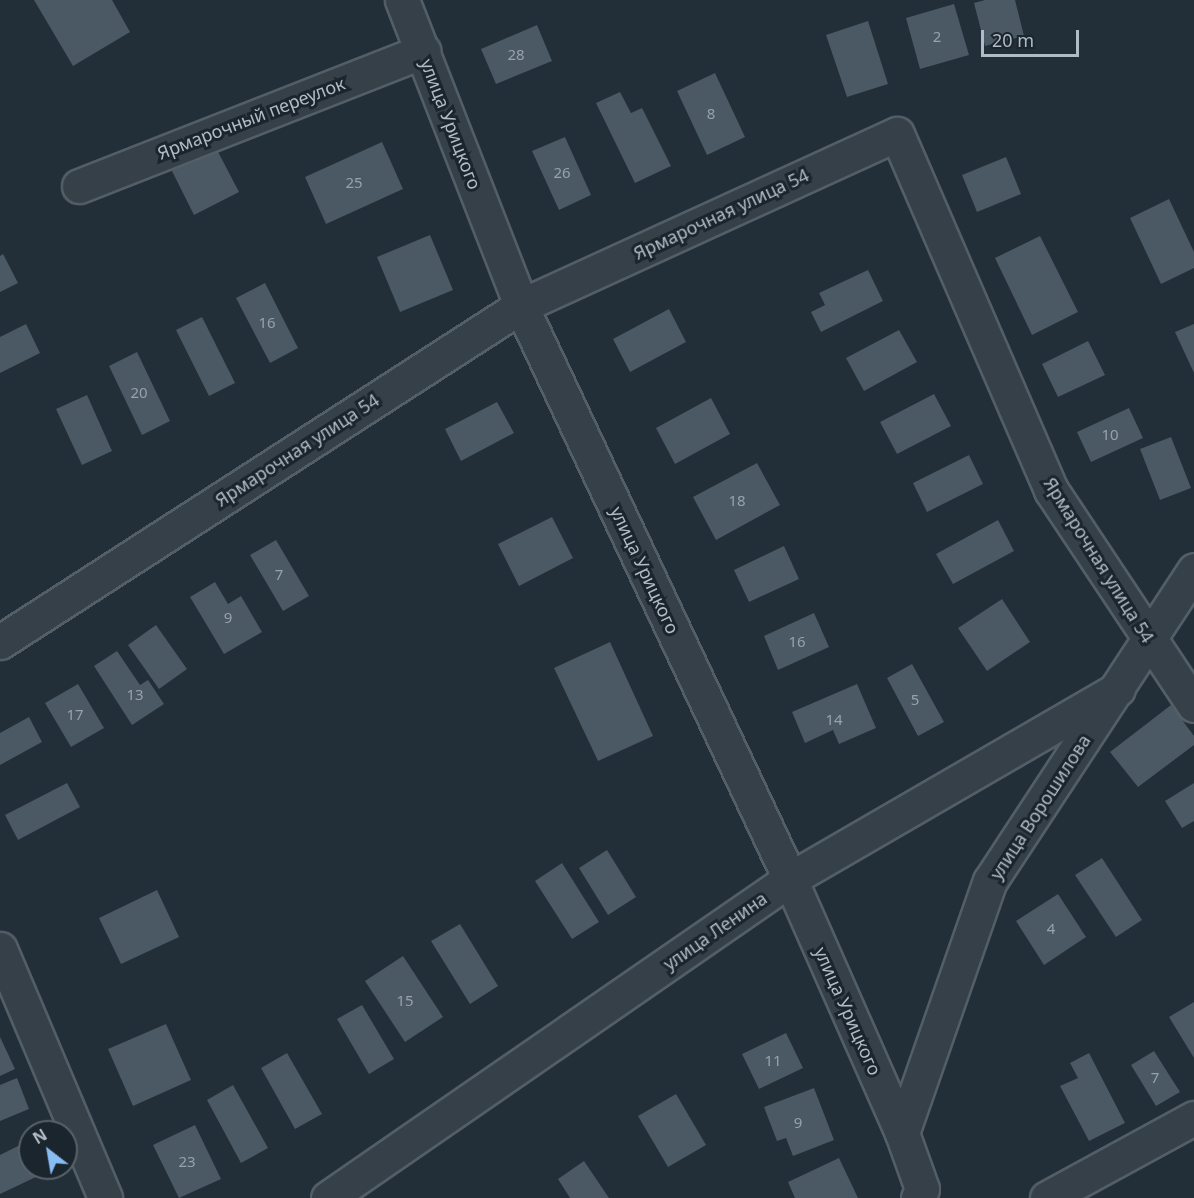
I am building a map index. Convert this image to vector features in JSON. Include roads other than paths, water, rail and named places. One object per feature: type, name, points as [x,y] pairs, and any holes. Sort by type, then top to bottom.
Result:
[{"type":"street","name":"улица Урицкого","points":[[402,0],[521,306],[790,879],[902,1133]]},
{"type":"street","name":"Ярмарочный переулок","points":[[79,186],[423,51]]},
{"type":"street","name":"Ярмарочная улица 54","points":[[0,642],[521,306],[897,134],[1051,490],[1148,640],[1194,705]]},
{"type":"street","name":"улица Ворошилова","points":[[902,1133],[990,881],[1194,570]]},
{"type":"street","name":"улица Ленина","points":[[328,1198],[790,879],[1118,689]]},
{"type":"street","points":[[0,949],[105,1198]]},
{"type":"street","points":[[1047,1198],[1194,1118]]},
{"type":"street","points":[[902,1133],[924,1195]]}]
